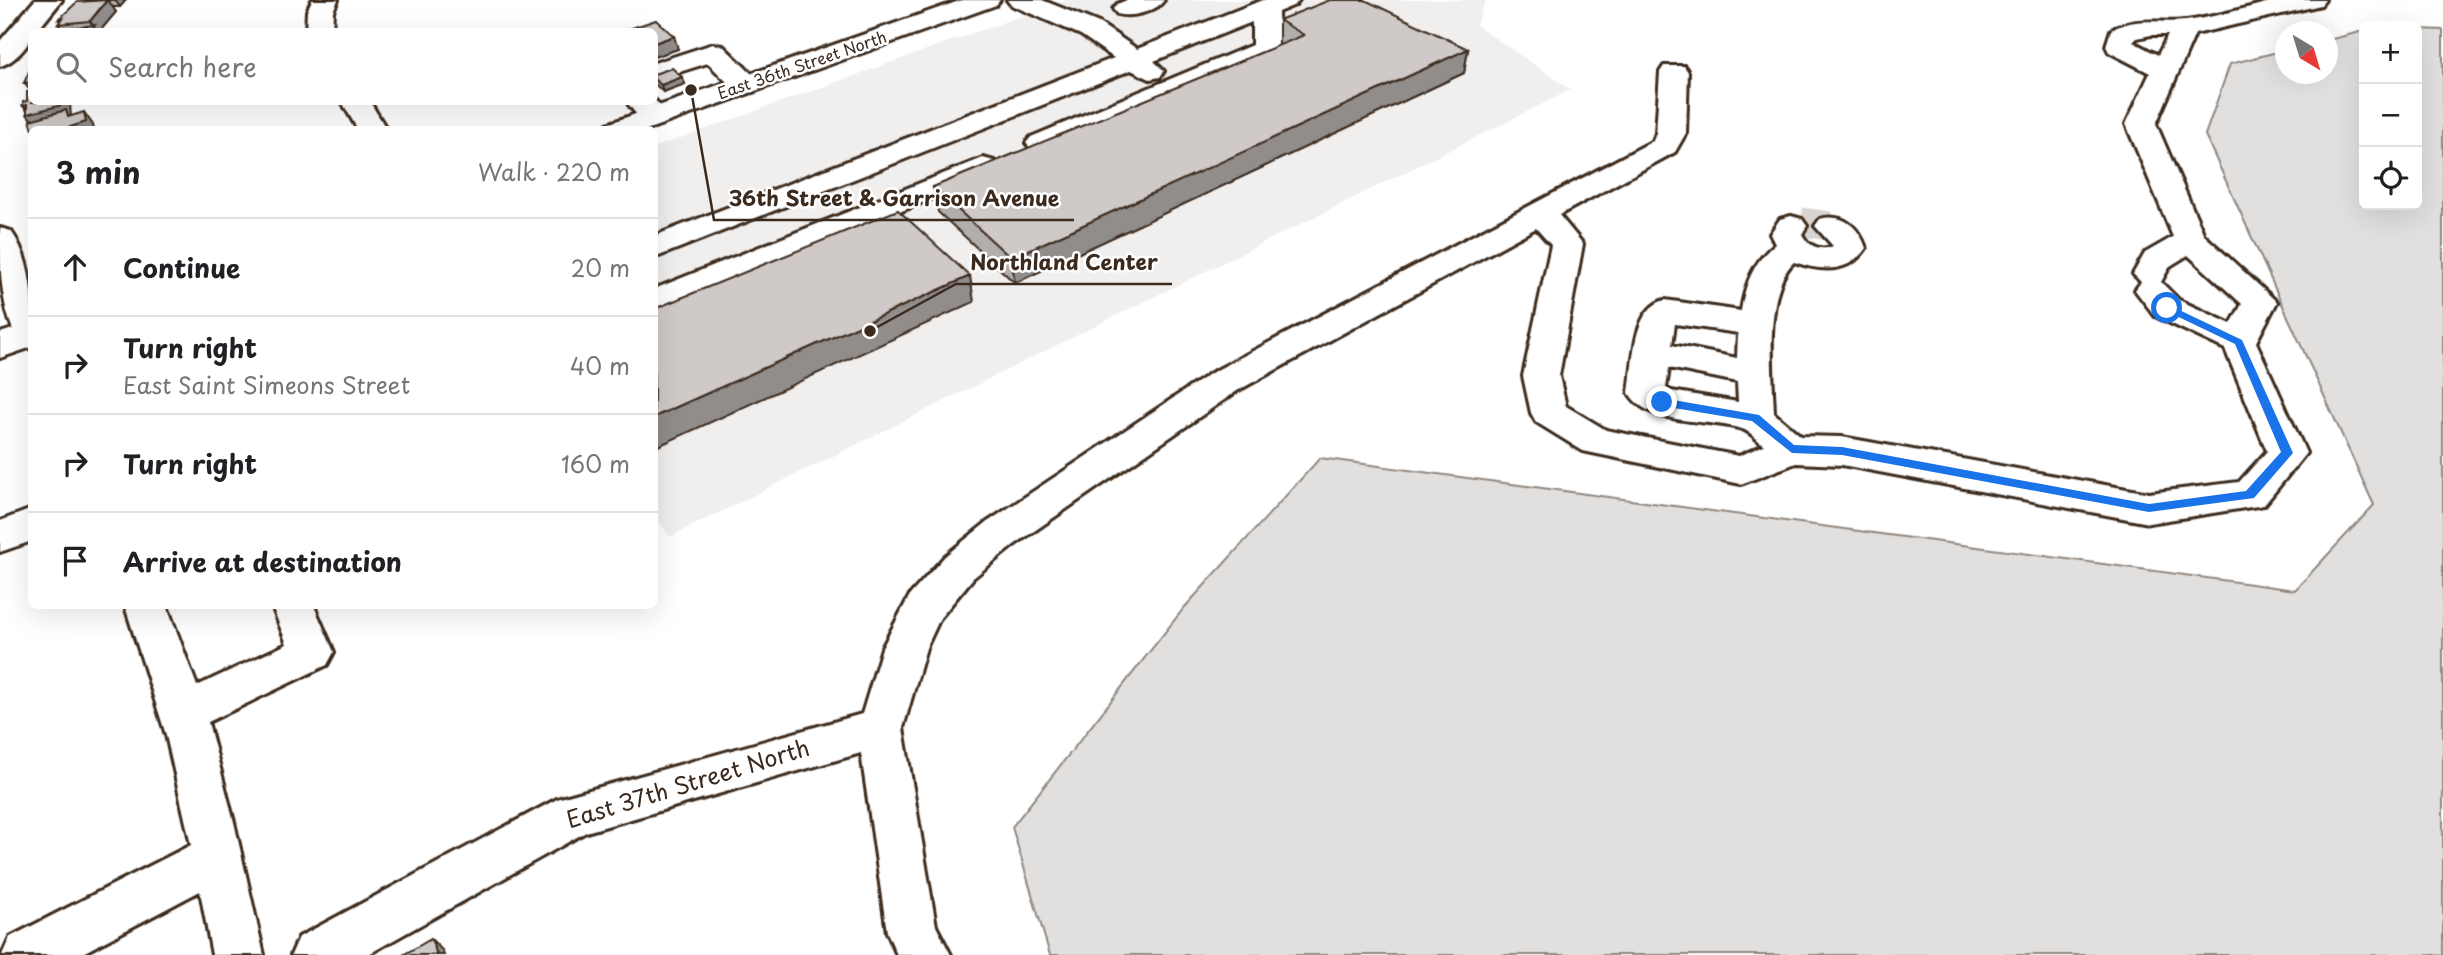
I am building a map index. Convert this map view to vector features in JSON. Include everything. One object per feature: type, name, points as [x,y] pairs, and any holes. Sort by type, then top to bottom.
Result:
[{"type":"street","points":[[2,52],[48,0]]},
{"type":"street","points":[[319,28],[320,11],[325,0]]},
{"type":"street","name":"East 36th Street North","points":[[623,126],[648,109],[746,84],[987,0]]},
{"type":"street","points":[[1020,0],[1090,29],[1174,88]]},
{"type":"street","points":[[1067,0],[1090,29]]},
{"type":"street","points":[[1126,9],[1152,0]]},
{"type":"street","points":[[2166,70],[2119,46],[2120,36],[2130,29],[2184,29],[2312,0]]},
{"type":"street","points":[[658,246],[1275,4]]},
{"type":"street","points":[[658,300],[1266,49],[1275,4]]},
{"type":"street","points":[[2184,29],[2141,124],[2190,240],[2260,302],[2239,342]]},
{"type":"street","points":[[658,71],[713,52],[746,84]]},
{"type":"street","points":[[925,955],[912,932],[880,727],[904,648],[925,607],[959,567],[1000,534],[1224,382],[1665,146],[1671,134],[1674,72]]},
{"type":"street","points":[[358,105],[371,126]]},
{"type":"street","points":[[1541,214],[1567,244],[1541,376],[1549,413],[1596,442],[1741,470],[1792,449],[1842,451],[2149,508],[2250,495],[2287,453],[2239,342],[2167,308],[2151,282],[2157,260],[2190,240]]},
{"type":"street","points":[[1755,418],[1757,325],[1763,287],[1773,265],[1808,231]]},
{"type":"street","points":[[0,238],[28,326]]},
{"type":"street","points":[[1757,325],[1665,311],[1659,318],[1647,393],[1662,402],[1755,418],[1792,449]]},
{"type":"street","points":[[0,346],[28,336]]},
{"type":"street","points":[[1653,353],[1756,374]]},
{"type":"street","points":[[0,537],[28,526]]},
{"type":"street","points":[[147,609],[185,712],[238,955]]},
{"type":"street","points":[[185,712],[312,652],[294,609]]},
{"type":"street","name":"East 37th Street North","points":[[317,955],[574,814],[880,727]]},
{"type":"street","points":[[28,955],[218,856]]},
{"type":"shaded area","points":[[1066,0],[1486,0],[1476,25],[1571,90],[670,537],[658,519],[658,146]]},
{"type":"shaded area","points":[[2422,29],[2443,30],[2443,955],[1050,955],[1012,827],[1184,608],[1320,458],[2295,590],[2374,505],[2205,135],[2230,64],[2275,53],[2275,84],[2338,84],[2338,38],[2359,32],[2359,210],[2422,210]]},
{"type":"building","points":[[107,0],[90,21],[58,24],[63,18],[59,19],[77,2]]},
{"type":"building","points":[[1330,0],[1365,0],[1468,49],[1011,258],[933,187],[1304,35],[1279,20]]},
{"type":"building","points":[[656,20],[674,36],[658,42],[658,28],[632,28]]},
{"type":"building","points":[[95,25],[93,28],[68,28]]},
{"type":"building","points":[[672,68],[682,77],[661,85],[658,82],[658,73]]},
{"type":"building","points":[[27,92],[28,105],[62,105],[27,114],[27,105],[23,106],[23,102],[27,101]]},
{"type":"building","points":[[66,110],[68,117],[84,112],[86,122],[73,126],[32,126],[30,120]]},
{"type":"building","points":[[898,210],[970,276],[658,415],[658,307]]},
{"type":"building","points":[[431,939],[437,955],[403,955]]},
{"type":"tunnel","points":[[1801,222],[1831,226]]},
{"type":"place","name":"36th Street & Garrison Avenue","points":[[691,90]]},
{"type":"place","name":"Northland Center","points":[[870,331]]},
{"type":"route","points":[[1662,402],[1755,418],[1792,449],[1842,451],[2149,508],[2250,495],[2287,453],[2239,342],[2167,308]]}]
